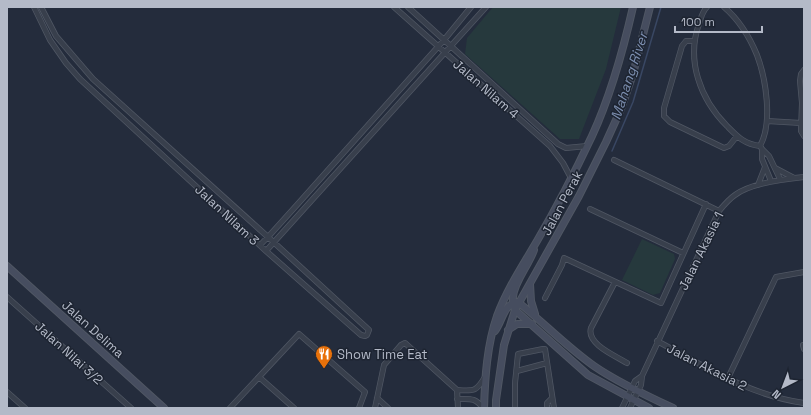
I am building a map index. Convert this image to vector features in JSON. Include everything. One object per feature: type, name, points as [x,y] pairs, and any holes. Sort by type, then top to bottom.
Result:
[{"type":"main road","name":"Jalan Perak","points":[[484,408],[485,377],[497,316],[508,291],[587,146],[606,103],[618,68],[634,7]]},
{"type":"main road","name":"Jalan Perak","points":[[496,408],[498,382],[504,345],[516,302],[530,284],[579,196],[621,109],[633,74],[650,7]]},
{"type":"main road","points":[[537,240],[532,257],[516,286],[512,297],[516,302],[536,316],[571,348],[595,366],[635,389],[673,408]]},
{"type":"main road","name":"Jalan Delima","points":[[7,266],[164,408]]},
{"type":"main road","points":[[530,284],[531,301],[536,316]]},
{"type":"main road","points":[[492,336],[500,324],[506,307],[516,302]]},
{"type":"main road","points":[[515,310],[588,375],[649,408]]},
{"type":"main road","points":[[508,330],[517,324],[532,324]]},
{"type":"street","name":"Jalan Nilam 3","points":[[34,7],[50,40],[80,80],[266,251],[486,7]]},
{"type":"street","name":"Jalan Nilam 3","points":[[41,7],[56,36],[93,79],[268,237],[438,47],[471,7]]},
{"type":"street","name":"Jalan Nilam 4","points":[[394,7],[550,146],[563,163],[570,178]]},
{"type":"street","name":"Jalan Nilam 4","points":[[408,7],[558,144],[566,148],[587,146]]},
{"type":"street","points":[[707,7],[701,16],[694,41],[694,60],[700,86],[714,112],[737,136],[748,144],[761,147],[768,155],[780,179]]},
{"type":"street","points":[[724,7],[738,22],[749,39],[757,55],[763,74],[767,121],[761,147],[762,159],[771,181]]},
{"type":"street","points":[[694,41],[686,41],[682,46],[664,108],[664,116],[670,122],[724,148],[729,146],[737,136]]},
{"type":"street","points":[[804,70],[800,79],[803,104],[801,131],[804,136]]},
{"type":"street","points":[[767,121],[801,123]]},
{"type":"street","points":[[614,160],[720,211]]},
{"type":"street","points":[[758,185],[765,167]]},
{"type":"street","points":[[775,168],[794,178]]},
{"type":"street","name":"Jalan Akasia 1","points":[[635,389],[641,385],[642,376],[657,341],[720,211],[737,193],[771,181],[804,176]]},
{"type":"street","points":[[545,298],[564,258],[661,303],[706,204]]},
{"type":"street","points":[[590,209],[683,253]]},
{"type":"street","points":[[260,245],[268,237],[369,330],[368,335],[361,335],[266,251]]},
{"type":"street","points":[[728,378],[776,277],[804,272]]},
{"type":"street","points":[[615,282],[591,328],[590,333],[594,342],[627,363]]},
{"type":"street","name":"Jalan Nilai 3/2","points":[[7,297],[131,408]]},
{"type":"street","points":[[230,408],[299,334],[365,392],[359,408]]},
{"type":"street","name":"Jalan Akasia 2","points":[[657,341],[756,391],[778,398],[804,403]]},
{"type":"street","points":[[375,408],[384,365],[403,344],[407,345],[457,390],[472,391],[477,389],[485,377]]},
{"type":"street","points":[[515,408],[515,383],[518,354],[543,349],[545,349],[554,408]]},
{"type":"street","points":[[517,371],[547,364]]},
{"type":"street","points":[[259,377],[294,408]]},
{"type":"street","points":[[622,408],[627,396],[635,389]]},
{"type":"street","points":[[630,408],[634,400],[635,389]]},
{"type":"street","points":[[457,390],[458,408]]},
{"type":"street","points":[[7,392],[25,408]]},
{"type":"street","points":[[377,398],[388,408]]},
{"type":"street","points":[[547,408],[547,404],[552,398]]},
{"type":"street","points":[[457,399],[476,400],[484,408]]},
{"type":"green space","points":[[493,7],[621,7],[606,69],[579,139],[560,139],[465,54],[467,38]]},
{"type":"green space","points":[[642,239],[674,254],[675,259],[660,293],[653,295],[622,280]]},
{"type":"waterway","name":"Mahang River","points":[[612,151],[633,102],[661,7]]},
{"type":"place","name":"Show Time Eat","points":[[324,369]]}]
